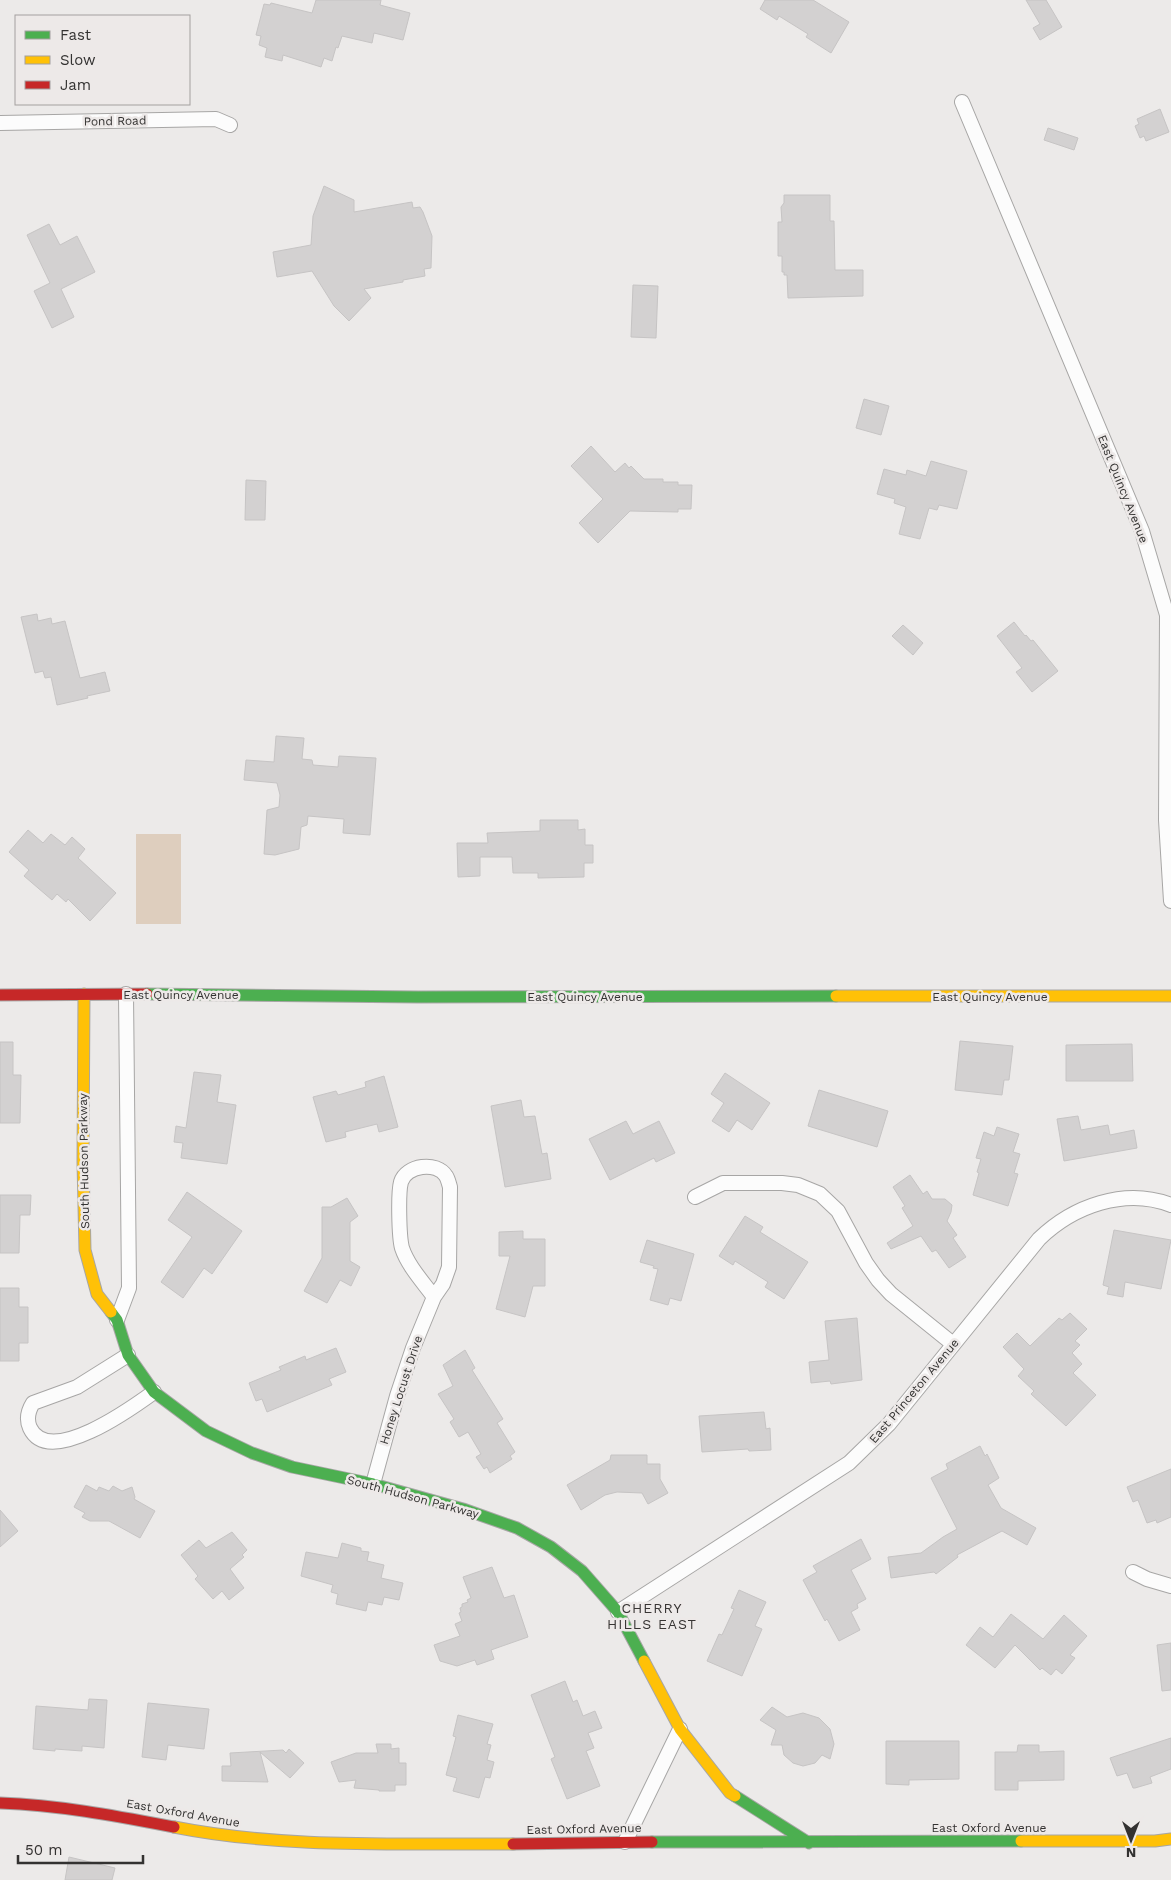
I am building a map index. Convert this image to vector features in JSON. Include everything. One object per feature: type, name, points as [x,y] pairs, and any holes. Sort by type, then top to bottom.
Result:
[{"type":"street","name":"East Quincy Avenue","points":[[962,102],[1142,531],[1167,615],[1166,820],[1171,901]]},
{"type":"street","name":"Pond Road","points":[[0,123],[216,119],[230,125]]},
{"type":"street","name":"South Hudson Parkway","points":[[84,994],[83,1162],[85,1250],[97,1294],[117,1320],[128,1355],[154,1392],[206,1431],[252,1453],[292,1467],[373,1484],[463,1509],[517,1528],[552,1547],[582,1571],[618,1612],[680,1729],[730,1793],[809,1843]]},
{"type":"street","name":"East Quincy Avenue","points":[[0,995],[126,994],[418,997],[1171,996]]},
{"type":"street","points":[[117,1320],[129,1288],[126,994]]},
{"type":"street","name":"Honey Locust Drive","points":[[373,1484],[396,1396],[413,1348],[434,1297],[443,1284],[449,1267],[450,1187],[446,1175],[426,1166],[414,1169],[406,1174],[401,1181],[400,1232],[402,1247],[410,1264],[434,1297]]},
{"type":"street","points":[[695,1197],[723,1183],[782,1183],[798,1185],[820,1194],[838,1211],[866,1263],[878,1280],[891,1294],[953,1344]]},
{"type":"street","name":"East Princeton Avenue","points":[[618,1612],[849,1463],[890,1424],[1040,1239],[1060,1222],[1086,1207],[1127,1198],[1142,1198],[1171,1205]]},
{"type":"street","points":[[128,1355],[77,1387],[33,1403],[29,1409],[28,1416],[28,1424],[33,1433],[40,1440],[50,1442],[61,1441],[84,1434],[114,1420],[154,1392]]},
{"type":"street","points":[[1133,1572],[1171,1586]]},
{"type":"street","points":[[626,1842],[680,1729]]},
{"type":"street","name":"East Oxford Avenue","points":[[0,1803],[30,1804],[111,1815],[193,1831],[257,1839],[322,1843],[809,1843],[1155,1841],[1171,1839]]},
{"type":"shaded area","points":[[136,834],[181,834],[181,924],[136,924]]},
{"type":"building","points":[[316,0],[381,0],[380,5],[410,13],[403,40],[374,33],[372,43],[342,36],[332,61],[324,58],[321,67],[283,55],[282,61],[265,57],[267,48],[259,45],[261,36],[256,35],[264,4],[270,5],[271,3],[312,13]]},
{"type":"building","points":[[765,0],[813,0],[849,22],[831,53],[806,37],[808,34],[779,16],[777,20],[760,9]]},
{"type":"building","points":[[1026,0],[1046,0],[1062,27],[1040,40],[1033,28],[1040,24]]},
{"type":"building","points":[[1160,109],[1169,132],[1146,141],[1144,136],[1140,138],[1135,126],[1139,124],[1137,119]]},
{"type":"building","points":[[1048,128],[1078,138],[1074,150],[1044,140]]},
{"type":"building","points":[[324,186],[354,200],[354,212],[412,202],[413,208],[420,207],[423,212],[432,236],[431,268],[424,269],[425,276],[364,289],[371,298],[349,321],[334,306],[312,271],[277,277],[273,252],[311,245],[313,216]]},
{"type":"building","points":[[784,195],[830,195],[830,221],[834,221],[835,270],[863,270],[863,296],[788,298],[787,275],[784,275],[784,272],[782,272],[782,256],[778,256],[778,222],[782,222],[781,207],[784,203]]},
{"type":"building","points":[[49,224],[60,245],[77,236],[95,272],[61,289],[74,317],[52,328],[34,291],[50,283],[27,235]]},
{"type":"building","points":[[633,285],[658,286],[656,338],[631,337]]},
{"type":"building","points":[[864,399],[889,406],[881,435],[856,428]]},
{"type":"building","points":[[591,446],[615,472],[625,463],[629,468],[631,466],[644,479],[663,479],[663,482],[678,482],[678,485],[692,485],[691,509],[678,509],[678,512],[630,511],[598,543],[579,523],[603,499],[571,466]]},
{"type":"building","points":[[931,461],[967,471],[957,509],[939,505],[937,510],[929,508],[920,539],[899,534],[906,507],[894,503],[895,499],[877,494],[884,469],[906,475],[907,470],[926,476]]},
{"type":"building","points":[[246,480],[266,481],[265,520],[245,520]]},
{"type":"building","points":[[37,614],[38,621],[51,618],[52,624],[65,621],[80,678],[105,672],[110,691],[57,705],[51,677],[45,678],[43,671],[35,673],[21,617]]},
{"type":"building","points":[[1014,622],[1025,636],[1031,641],[1033,640],[1058,671],[1032,692],[1016,672],[1022,668],[997,636]]},
{"type":"building","points":[[903,625],[923,643],[913,655],[892,636]]},
{"type":"building","points":[[276,736],[304,738],[302,759],[312,760],[313,765],[338,767],[339,756],[376,758],[370,835],[343,833],[344,819],[308,816],[307,825],[301,827],[299,849],[275,855],[264,854],[267,810],[279,807],[280,795],[277,783],[244,780],[246,760],[274,762]]},
{"type":"building","points":[[540,820],[578,820],[578,830],[585,829],[585,845],[593,845],[593,863],[584,863],[584,877],[538,878],[538,873],[513,873],[512,857],[480,857],[480,876],[458,877],[457,843],[488,843],[487,833],[540,831]]},
{"type":"building","points":[[28,830],[43,843],[51,834],[65,845],[72,837],[85,849],[78,858],[116,893],[90,921],[68,899],[66,902],[57,894],[52,900],[24,876],[29,870],[9,852]]},
{"type":"building","points":[[960,1041],[1013,1046],[1009,1080],[1004,1080],[1002,1095],[955,1090]]},
{"type":"building","points":[[0,1042],[13,1042],[13,1075],[21,1075],[20,1123],[0,1123]]},
{"type":"building","points":[[1132,1044],[1133,1081],[1066,1081],[1066,1045]]},
{"type":"building","points":[[194,1072],[221,1075],[217,1102],[236,1105],[227,1164],[181,1158],[183,1143],[174,1142],[176,1126],[186,1128]]},
{"type":"building","points":[[725,1073],[770,1103],[752,1130],[737,1120],[729,1132],[712,1121],[724,1103],[711,1094]]},
{"type":"building","points":[[384,1076],[398,1127],[379,1132],[377,1124],[345,1132],[346,1137],[326,1142],[313,1097],[336,1091],[338,1095],[366,1087],[365,1082]]},
{"type":"building","points":[[819,1090],[888,1111],[877,1147],[808,1126]]},
{"type":"building","points":[[521,1100],[524,1117],[535,1116],[542,1154],[547,1153],[551,1179],[505,1187],[491,1106]]},
{"type":"building","points":[[1078,1116],[1081,1130],[1108,1125],[1110,1135],[1134,1130],[1137,1148],[1064,1161],[1057,1119]]},
{"type":"building","points":[[626,1121],[633,1134],[659,1121],[675,1153],[656,1162],[654,1158],[610,1180],[589,1139]]},
{"type":"building","points":[[997,1127],[1019,1134],[1013,1152],[1020,1154],[1014,1173],[1018,1174],[1008,1206],[973,1195],[981,1159],[976,1158],[984,1132],[994,1136]]},
{"type":"building","points":[[910,1175],[923,1194],[927,1191],[932,1199],[945,1199],[952,1205],[947,1221],[957,1235],[953,1238],[966,1257],[949,1268],[936,1250],[932,1252],[921,1236],[891,1249],[887,1243],[913,1226],[902,1208],[905,1206],[893,1187]]},
{"type":"building","points":[[187,1192],[242,1231],[212,1274],[204,1268],[183,1298],[161,1282],[192,1237],[168,1220]]},
{"type":"building","points":[[0,1195],[31,1195],[30,1215],[20,1215],[19,1253],[0,1253]]},
{"type":"building","points":[[347,1198],[358,1216],[350,1222],[350,1261],[360,1267],[351,1286],[340,1280],[327,1303],[304,1291],[322,1258],[322,1207],[331,1207]]},
{"type":"building","points":[[745,1216],[763,1227],[760,1232],[808,1262],[784,1299],[765,1287],[768,1282],[735,1261],[733,1265],[719,1256]]},
{"type":"building","points":[[1114,1230],[1171,1240],[1161,1289],[1125,1282],[1123,1297],[1107,1294],[1109,1287],[1103,1285]]},
{"type":"building","points":[[523,1231],[523,1239],[545,1239],[545,1286],[533,1286],[525,1317],[496,1309],[510,1256],[499,1256],[499,1232]]},
{"type":"building","points":[[647,1240],[694,1254],[681,1301],[670,1298],[668,1305],[650,1300],[658,1269],[640,1262]]},
{"type":"building","points":[[0,1288],[19,1288],[19,1307],[28,1307],[28,1343],[19,1343],[19,1361],[0,1361]]},
{"type":"building","points":[[1070,1313],[1087,1329],[1075,1341],[1080,1345],[1072,1353],[1082,1364],[1073,1373],[1096,1395],[1066,1426],[1031,1394],[1034,1391],[1018,1376],[1024,1369],[1003,1347],[1017,1333],[1030,1346],[1059,1318],[1062,1320]]},
{"type":"building","points":[[857,1318],[862,1380],[831,1384],[830,1381],[811,1383],[809,1362],[829,1360],[825,1321]]},
{"type":"building","points":[[336,1348],[346,1372],[329,1379],[332,1385],[267,1412],[262,1399],[256,1401],[249,1383],[281,1370],[279,1367],[305,1356],[306,1360]]},
{"type":"building","points":[[465,1350],[475,1368],[472,1370],[503,1419],[497,1423],[515,1452],[510,1456],[512,1459],[490,1473],[487,1467],[484,1469],[476,1457],[481,1454],[468,1432],[459,1437],[450,1422],[454,1419],[438,1394],[453,1386],[443,1365]]},
{"type":"building","points":[[764,1412],[766,1429],[770,1428],[771,1450],[749,1451],[748,1449],[702,1452],[699,1416]]},
{"type":"building","points":[[980,1446],[985,1456],[987,1454],[999,1478],[988,1485],[1001,1508],[1036,1528],[1027,1545],[1002,1531],[957,1555],[958,1557],[936,1574],[934,1572],[891,1578],[888,1557],[921,1553],[957,1529],[931,1478],[948,1469],[946,1464]]},
{"type":"building","points":[[611,1455],[647,1455],[647,1464],[660,1464],[660,1479],[668,1493],[648,1504],[642,1493],[617,1492],[605,1495],[581,1510],[567,1485],[610,1460]]},
{"type":"building","points":[[1171,1469],[1171,1517],[1157,1523],[1156,1520],[1147,1523],[1138,1500],[1133,1502],[1127,1487]]},
{"type":"building","points":[[86,1485],[97,1491],[99,1487],[109,1491],[113,1486],[122,1491],[132,1487],[134,1499],[155,1511],[140,1538],[109,1521],[90,1521],[82,1517],[85,1513],[74,1507]]},
{"type":"building","points":[[0,1510],[18,1531],[0,1547]]},
{"type":"building","points":[[232,1532],[247,1550],[242,1555],[244,1557],[230,1569],[244,1588],[229,1600],[222,1591],[213,1599],[195,1579],[198,1576],[181,1555],[199,1540],[206,1548]]},
{"type":"building","points":[[861,1539],[871,1559],[851,1570],[866,1599],[857,1604],[858,1608],[851,1612],[860,1630],[839,1641],[827,1619],[825,1621],[803,1580],[817,1572],[813,1566]]},
{"type":"building","points":[[342,1543],[361,1548],[361,1551],[369,1552],[367,1561],[384,1565],[381,1578],[403,1583],[399,1600],[384,1597],[382,1605],[368,1602],[366,1611],[336,1604],[338,1594],[331,1592],[333,1585],[301,1576],[306,1552],[338,1558]]},
{"type":"building","points":[[492,1567],[504,1598],[514,1595],[528,1637],[491,1650],[494,1659],[477,1665],[475,1660],[457,1666],[440,1661],[434,1645],[460,1636],[455,1624],[462,1621],[459,1613],[461,1612],[462,1604],[468,1602],[467,1600],[471,1598],[463,1577]]},
{"type":"building","points":[[739,1590],[766,1602],[755,1626],[762,1629],[742,1676],[707,1661],[719,1634],[722,1635],[734,1609],[731,1608]]},
{"type":"building","points":[[1011,1614],[1043,1639],[1064,1615],[1087,1636],[1070,1655],[1075,1658],[1062,1674],[1056,1669],[1051,1675],[1042,1668],[1040,1670],[1015,1645],[995,1668],[966,1645],[980,1627],[993,1637]]},
{"type":"building","points":[[1171,1643],[1171,1690],[1162,1691],[1157,1645]]},
{"type":"building","points":[[565,1681],[573,1702],[577,1700],[583,1716],[595,1711],[602,1728],[588,1733],[594,1748],[586,1751],[600,1786],[567,1799],[551,1759],[555,1757],[531,1695]]},
{"type":"building","points":[[89,1699],[107,1700],[104,1748],[82,1746],[82,1751],[33,1749],[36,1706],[88,1710]]},
{"type":"building","points":[[148,1703],[209,1709],[204,1749],[168,1745],[166,1760],[142,1757]]},
{"type":"building","points":[[772,1707],[787,1717],[803,1713],[819,1718],[830,1729],[834,1744],[830,1759],[822,1755],[815,1763],[803,1766],[793,1763],[784,1755],[782,1745],[771,1745],[776,1730],[760,1720]]},
{"type":"building","points":[[458,1715],[493,1724],[487,1744],[491,1745],[487,1760],[494,1762],[490,1778],[485,1777],[479,1798],[453,1791],[457,1778],[446,1775],[456,1737],[453,1736]]},
{"type":"building","points":[[1171,1738],[1171,1769],[1150,1777],[1152,1783],[1133,1788],[1127,1773],[1117,1776],[1110,1758]]},
{"type":"building","points":[[886,1741],[959,1741],[959,1779],[909,1780],[909,1785],[886,1784]]},
{"type":"building","points":[[376,1744],[391,1744],[391,1749],[399,1748],[399,1763],[406,1763],[406,1785],[395,1785],[395,1791],[379,1791],[354,1788],[356,1780],[339,1782],[331,1762],[356,1753],[378,1753]]},
{"type":"building","points":[[1018,1745],[1039,1745],[1039,1752],[1064,1751],[1064,1780],[1018,1781],[1018,1790],[995,1790],[995,1752],[1017,1752]]},
{"type":"building","points":[[289,1749],[304,1763],[290,1778],[260,1752],[268,1782],[222,1781],[222,1766],[231,1766],[230,1753],[283,1750],[286,1753]]},
{"type":"building","points":[[69,1857],[115,1868],[112,1880],[65,1880]]},
{"type":"traffic: fast","points":[[147,994],[418,997],[836,996]]},
{"type":"traffic: fast","points":[[111,1312],[117,1320],[128,1355],[154,1392],[206,1431],[252,1453],[292,1467],[373,1484],[463,1509],[517,1528],[551,1547],[582,1571],[618,1612],[644,1661]]},
{"type":"traffic: fast","points":[[735,1796],[809,1843]]},
{"type":"traffic: fast","points":[[652,1842],[1021,1841]]},
{"type":"traffic: slow","points":[[84,994],[83,1162],[85,1250],[97,1294],[111,1312]]},
{"type":"traffic: slow","points":[[836,996],[1171,996]]},
{"type":"traffic: slow","points":[[644,1661],[680,1729],[730,1793],[735,1796]]},
{"type":"traffic: slow","points":[[174,1827],[216,1834],[300,1842],[513,1844]]},
{"type":"traffic: slow","points":[[1021,1841],[1155,1841],[1171,1839]]},
{"type":"traffic: jam","points":[[0,995],[147,994]]},
{"type":"traffic: jam","points":[[0,1803],[66,1809],[174,1827]]},
{"type":"traffic: jam","points":[[513,1844],[652,1842]]},
{"type":"district","name":"CHERRY HILLS EAST","points":[[652,1616]]}]
